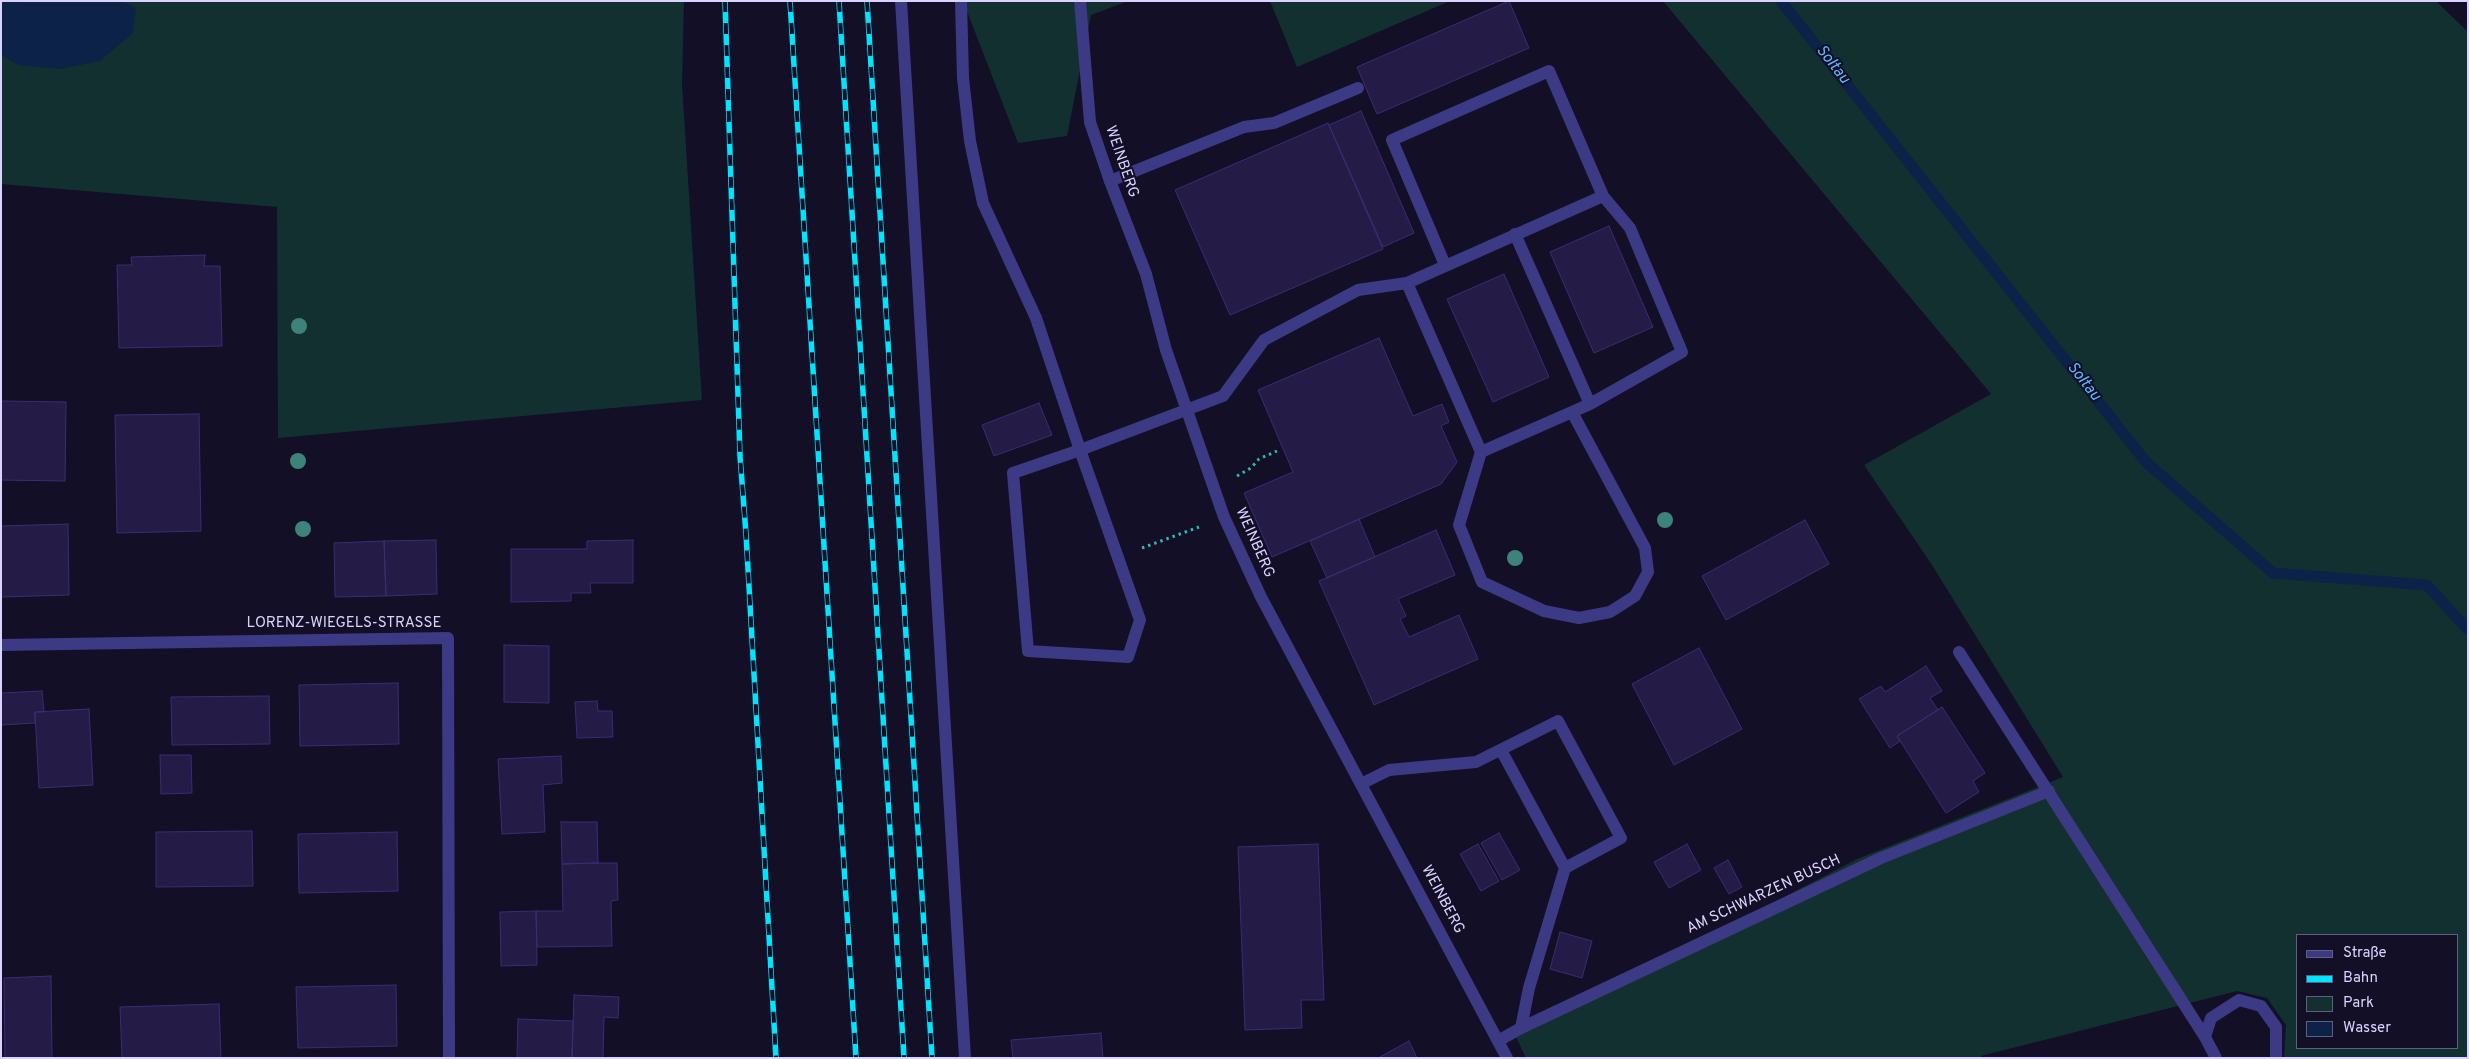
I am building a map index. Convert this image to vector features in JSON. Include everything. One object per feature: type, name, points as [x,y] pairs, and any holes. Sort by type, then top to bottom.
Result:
[{"type":"street","points":[[901,1],[965,1058]]},
{"type":"street","points":[[961,1],[963,78],[970,141],[983,203],[1036,318],[1080,450],[1140,620],[1128,657],[1028,651],[1013,473],[1080,450],[1223,396],[1264,340],[1358,290],[1407,282],[1603,196]]},
{"type":"street","name":"WEINBERG","points":[[1080,1],[1090,122],[1110,181],[1146,274],[1166,350],[1238,549],[1261,597],[1507,1058]]},
{"type":"street","points":[[1445,265],[1392,140],[1549,71],[1603,196],[1630,228],[1682,352],[1590,404],[1481,452]]},
{"type":"street","points":[[1110,181],[1244,127],[1274,123],[1358,88]]},
{"type":"street","points":[[1515,234],[1590,404]]},
{"type":"street","points":[[1407,282],[1481,452],[1459,525],[1482,582],[1544,611],[1579,618],[1610,612],[1635,596],[1648,572],[1645,548],[1572,412]]},
{"type":"street","name":"LORENZ-WIEGELS-STRASSE","points":[[1,645],[448,638],[449,1058]]},
{"type":"street","points":[[1959,652],[2205,1037],[2216,1058]]},
{"type":"street","points":[[1361,784],[1389,770],[1476,762],[1558,721],[1621,838],[1565,868],[1529,988],[1521,1028]]},
{"type":"street","points":[[1501,750],[1565,868]]},
{"type":"street","name":"AM SCHWARZEN BUSCH","points":[[1498,1041],[1521,1028],[1881,858],[2049,791]]},
{"type":"street","points":[[2205,1037],[2211,1018],[2240,1000],[2261,1006],[2276,1027],[2276,1058]]},
{"type":"path","points":[[1213,484],[1241,474],[1259,459],[1277,451]]},
{"type":"path","points":[[1168,538],[1199,527]]},
{"type":"green space","points":[[1,1],[684,1],[682,84],[702,400],[278,438],[277,207],[1,184]]},
{"type":"green space","points":[[963,1],[1128,1],[1091,15],[1067,136],[1018,143]]},
{"type":"green space","points":[[1270,1],[1450,1],[1297,67]]},
{"type":"green space","points":[[1663,1],[2436,1],[2468,32],[2468,1058],[2284,1058],[2286,1025],[2267,998],[2237,991],[1981,1056],[1981,1058],[1526,1058],[1516,1037],[1857,859],[2063,777],[1932,565],[1864,465],[1991,394]]},
{"type":"water","points":[[1,1],[122,1],[136,8],[133,33],[100,61],[60,69],[18,65],[1,55]]},
{"type":"building","points":[[1509,1],[1529,48],[1377,114],[1357,67]]},
{"type":"building","points":[[1361,111],[1414,233],[1383,247],[1329,125]]},
{"type":"building","points":[[1328,123],[1383,249],[1230,315],[1175,190]]},
{"type":"building","points":[[1609,226],[1653,327],[1594,353],[1550,252]]},
{"type":"building","points":[[205,255],[204,266],[220,266],[222,346],[119,348],[117,265],[132,265],[131,257]]},
{"type":"building","points":[[1504,274],[1549,377],[1493,402],[1447,299]]},
{"type":"building","points":[[1379,338],[1413,416],[1442,404],[1449,422],[1441,426],[1457,462],[1441,484],[1272,557],[1244,493],[1293,472],[1258,390]]},
{"type":"building","points":[[1,401],[66,402],[65,481],[1,480]]},
{"type":"building","points":[[1039,403],[1052,435],[994,456],[982,425]]},
{"type":"building","points":[[199,414],[201,531],[117,533],[115,415]]},
{"type":"building","points":[[1359,519],[1375,557],[1327,578],[1310,541]]},
{"type":"building","points":[[1805,520],[1829,564],[1726,620],[1702,576]]},
{"type":"building","points":[[68,524],[69,595],[1,597],[1,526]]},
{"type":"building","points":[[1436,530],[1455,575],[1398,599],[1406,616],[1400,619],[1409,637],[1459,615],[1478,659],[1374,705],[1319,581]]},
{"type":"building","points":[[436,540],[437,594],[386,596],[384,541]]},
{"type":"building","points":[[633,540],[633,583],[590,583],[591,593],[571,593],[571,601],[511,602],[511,549],[587,549],[587,541]]},
{"type":"building","points":[[384,541],[386,596],[335,597],[334,543]]},
{"type":"building","points":[[504,645],[549,646],[549,703],[504,702]]},
{"type":"building","points":[[1699,648],[1742,729],[1674,765],[1632,684]]},
{"type":"building","points":[[1926,666],[1942,691],[1930,698],[1938,710],[1897,736],[1900,741],[1890,748],[1859,699],[1881,686],[1885,692]]},
{"type":"building","points":[[398,683],[399,744],[300,746],[299,685]]},
{"type":"building","points":[[42,691],[44,712],[35,712],[35,723],[1,725],[1,693]]},
{"type":"building","points":[[269,696],[270,744],[172,745],[171,697]]},
{"type":"building","points":[[597,701],[598,711],[612,711],[613,737],[577,738],[575,702]]},
{"type":"building","points":[[1942,707],[1985,773],[1973,781],[1979,792],[1946,813],[1897,736]]},
{"type":"building","points":[[89,709],[93,785],[39,788],[35,712]]},
{"type":"building","points":[[160,755],[191,755],[192,793],[161,794]]},
{"type":"building","points":[[561,756],[562,783],[543,785],[545,832],[502,834],[498,759]]},
{"type":"building","points":[[561,822],[597,822],[598,863],[562,864]]},
{"type":"building","points":[[252,831],[253,886],[156,887],[156,832]]},
{"type":"building","points":[[397,832],[398,891],[299,893],[298,834]]},
{"type":"building","points":[[1499,833],[1520,870],[1502,880],[1481,843]]},
{"type":"building","points":[[1318,844],[1324,1000],[1301,1000],[1302,1028],[1245,1030],[1238,847]]},
{"type":"building","points":[[1478,844],[1499,881],[1481,891],[1460,854]]},
{"type":"building","points":[[1687,844],[1701,870],[1669,888],[1654,862]]},
{"type":"building","points":[[1728,860],[1742,887],[1729,894],[1714,868]]},
{"type":"building","points":[[617,863],[618,900],[611,901],[612,946],[537,947],[536,911],[563,911],[562,864]]},
{"type":"building","points":[[536,911],[537,965],[501,966],[500,912]]},
{"type":"building","points":[[1560,932],[1592,941],[1582,978],[1550,969]]},
{"type":"building","points":[[51,976],[52,1058],[5,1058],[4,978]]},
{"type":"building","points":[[396,985],[397,1046],[298,1048],[296,987]]},
{"type":"building","points":[[574,995],[619,997],[618,1018],[604,1017],[603,1058],[572,1058]]},
{"type":"building","points":[[219,1004],[221,1058],[122,1058],[120,1007]]},
{"type":"building","points":[[518,1019],[573,1021],[572,1058],[517,1058]]},
{"type":"building","points":[[1101,1033],[1103,1058],[1013,1058],[1011,1040]]},
{"type":"building","points":[[1409,1041],[1417,1058],[1378,1058]]},
{"type":"waterway","name":"Soltau","points":[[1781,1],[2146,462],[2273,573],[2427,585],[2468,630]]},
{"type":"railway","points":[[725,1],[740,456],[776,1058]]},
{"type":"railway","points":[[790,1],[856,1058]]},
{"type":"railway","points":[[839,1],[904,1058]]},
{"type":"railway","points":[[867,1],[932,1058]]}]
